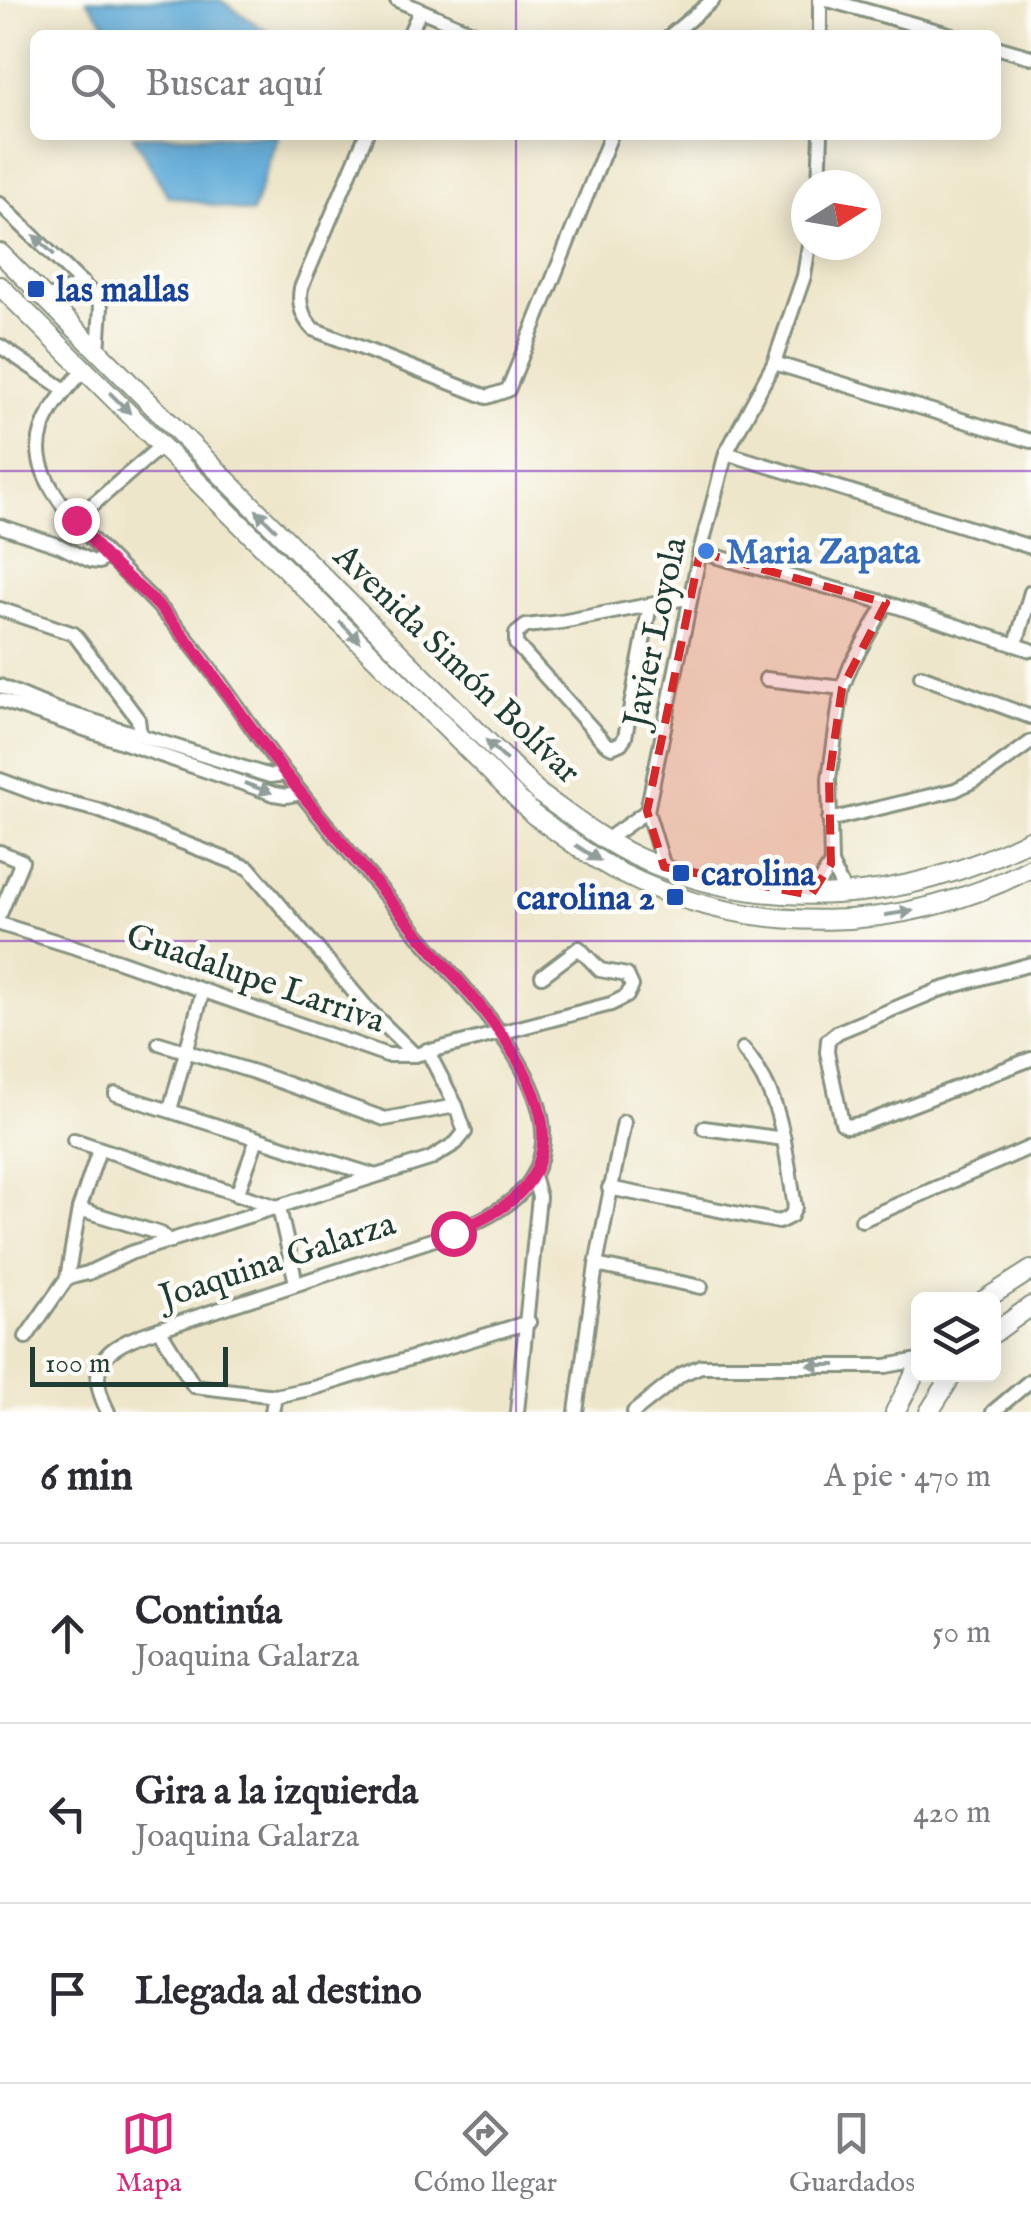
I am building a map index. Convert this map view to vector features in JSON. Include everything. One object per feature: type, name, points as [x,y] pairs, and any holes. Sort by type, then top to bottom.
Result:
[{"type":"highway","name":"Avenida Simón Bolívar","points":[[0,253],[540,794],[606,840],[664,867],[758,892],[811,896],[926,882],[998,856],[1031,839]]},
{"type":"highway","name":"Avenida Simón Bolívar","points":[[0,286],[534,814],[622,874],[675,896],[750,915],[790,920],[874,917],[914,911],[958,901],[1031,868]]},
{"type":"highway","points":[[997,1292],[1031,1270]]},
{"type":"highway","points":[[1001,1329],[1031,1306]]},
{"type":"highway","points":[[895,1412],[911,1381]]},
{"type":"highway","points":[[929,1412],[948,1382]]},
{"type":"street","points":[[397,0],[467,30]]},
{"type":"street","points":[[677,30],[713,0]]},
{"type":"street","points":[[821,30],[824,0],[934,30]]},
{"type":"street","points":[[411,30],[420,11]]},
{"type":"street","points":[[1001,48],[1031,57]]},
{"type":"street","points":[[364,140],[301,288],[299,299],[305,320],[313,330],[487,397],[508,390],[610,140]]},
{"type":"street","points":[[820,170],[821,140]]},
{"type":"street","points":[[0,204],[98,298],[98,352]]},
{"type":"street","name":"Javier Loyola","points":[[664,867],[647,811],[700,552],[726,453],[774,362],[807,260]]},
{"type":"street","points":[[46,299],[83,283]]},
{"type":"street","points":[[0,367],[5,350],[65,390]]},
{"type":"street","points":[[774,362],[1031,441]]},
{"type":"street","points":[[86,368],[65,390],[44,428],[40,455],[46,474],[105,556],[182,634],[286,774],[498,1031],[520,1066],[540,1116],[543,1141],[534,1179],[540,1196],[517,1412]]},
{"type":"street","points":[[76,520],[162,444]]},
{"type":"street","points":[[726,453],[1031,547]]},
{"type":"street","points":[[0,526],[60,546],[92,562],[105,556]]},
{"type":"street","points":[[700,552],[886,603],[1031,650]]},
{"type":"street","points":[[1016,644],[1031,592]]},
{"type":"street","points":[[650,605],[624,737],[612,747],[532,665],[516,644],[516,634],[526,626],[691,597]]},
{"type":"street","points":[[845,893],[831,864],[829,779],[842,688],[850,665],[886,603]]},
{"type":"street","points":[[0,610],[74,634],[138,719],[140,734]]},
{"type":"street","points":[[920,676],[1031,717]]},
{"type":"street","points":[[766,679],[842,688]]},
{"type":"street","points":[[0,686],[55,709],[270,776],[286,774]]},
{"type":"street","points":[[0,700],[274,794],[301,793]]},
{"type":"street","points":[[829,820],[955,790],[987,774],[1031,742]]},
{"type":"street","points":[[0,780],[98,810],[248,868],[369,1010],[421,1052],[456,1106],[464,1136],[430,1159],[130,1253],[68,1278]]},
{"type":"street","points":[[606,840],[647,811]]},
{"type":"street","points":[[0,852],[22,861],[0,914]]},
{"type":"street","points":[[811,896],[831,864]]},
{"type":"street","name":"Guadalupe Larriva","points":[[0,924],[387,1054],[421,1052],[611,1004],[630,992],[632,980],[620,972],[600,970],[580,948],[542,976]]},
{"type":"street","points":[[1029,1060],[866,1123],[847,1126],[842,1123],[826,1052],[828,1040],[838,1032],[939,990],[1031,964]]},
{"type":"street","points":[[170,1110],[203,990]]},
{"type":"street","points":[[159,1043],[385,1119],[456,1106]]},
{"type":"street","points":[[609,1188],[779,1222],[788,1220],[795,1207],[784,1139],[769,1085],[743,1049]]},
{"type":"street","points":[[116,1094],[373,1175]]},
{"type":"street","points":[[576,1412],[596,1265],[624,1122]]},
{"type":"street","points":[[704,1128],[784,1139]]},
{"type":"street","points":[[238,1195],[257,1138]]},
{"type":"street","points":[[74,1140],[279,1208]]},
{"type":"street","points":[[862,1220],[1031,1148]]},
{"type":"street","points":[[26,1337],[68,1278],[79,1209],[98,1150]]},
{"type":"street","name":"Joaquina Galarza","points":[[108,1412],[98,1383],[101,1362],[118,1345],[159,1328],[453,1233],[487,1218],[522,1193],[534,1179]]},
{"type":"street","points":[[279,1208],[296,1283]]},
{"type":"street","points":[[79,1209],[161,1234],[170,1242]]},
{"type":"street","points":[[596,1265],[701,1287]]},
{"type":"street","points":[[159,1328],[194,1386],[275,1396],[314,1388],[529,1322]]},
{"type":"street","points":[[634,1412],[682,1374],[701,1366],[886,1366],[911,1361]]},
{"type":"street","points":[[993,1412],[1031,1380]]},
{"type":"street","points":[[272,1412],[275,1396]]},
{"type":"highlighted area","points":[[700,552],[886,603],[842,688],[829,779],[831,864],[811,895],[664,867],[647,811]]},
{"type":"water","points":[[87,0],[220,0],[265,30],[110,30]]},
{"type":"water","points":[[135,140],[276,140],[252,213],[168,196]]},
{"type":"place","name":"las mallas","points":[[36,289]]},
{"type":"place","name":"Maria Zapata","points":[[706,551]]},
{"type":"place","name":"carolina","points":[[681,873]]},
{"type":"place","name":"carolina 2","points":[[675,897]]},
{"type":"route","points":[[76,520],[105,556],[182,634],[286,774],[498,1031],[520,1066],[542,1128],[543,1141],[534,1179],[522,1193],[487,1218],[453,1233]]}]
